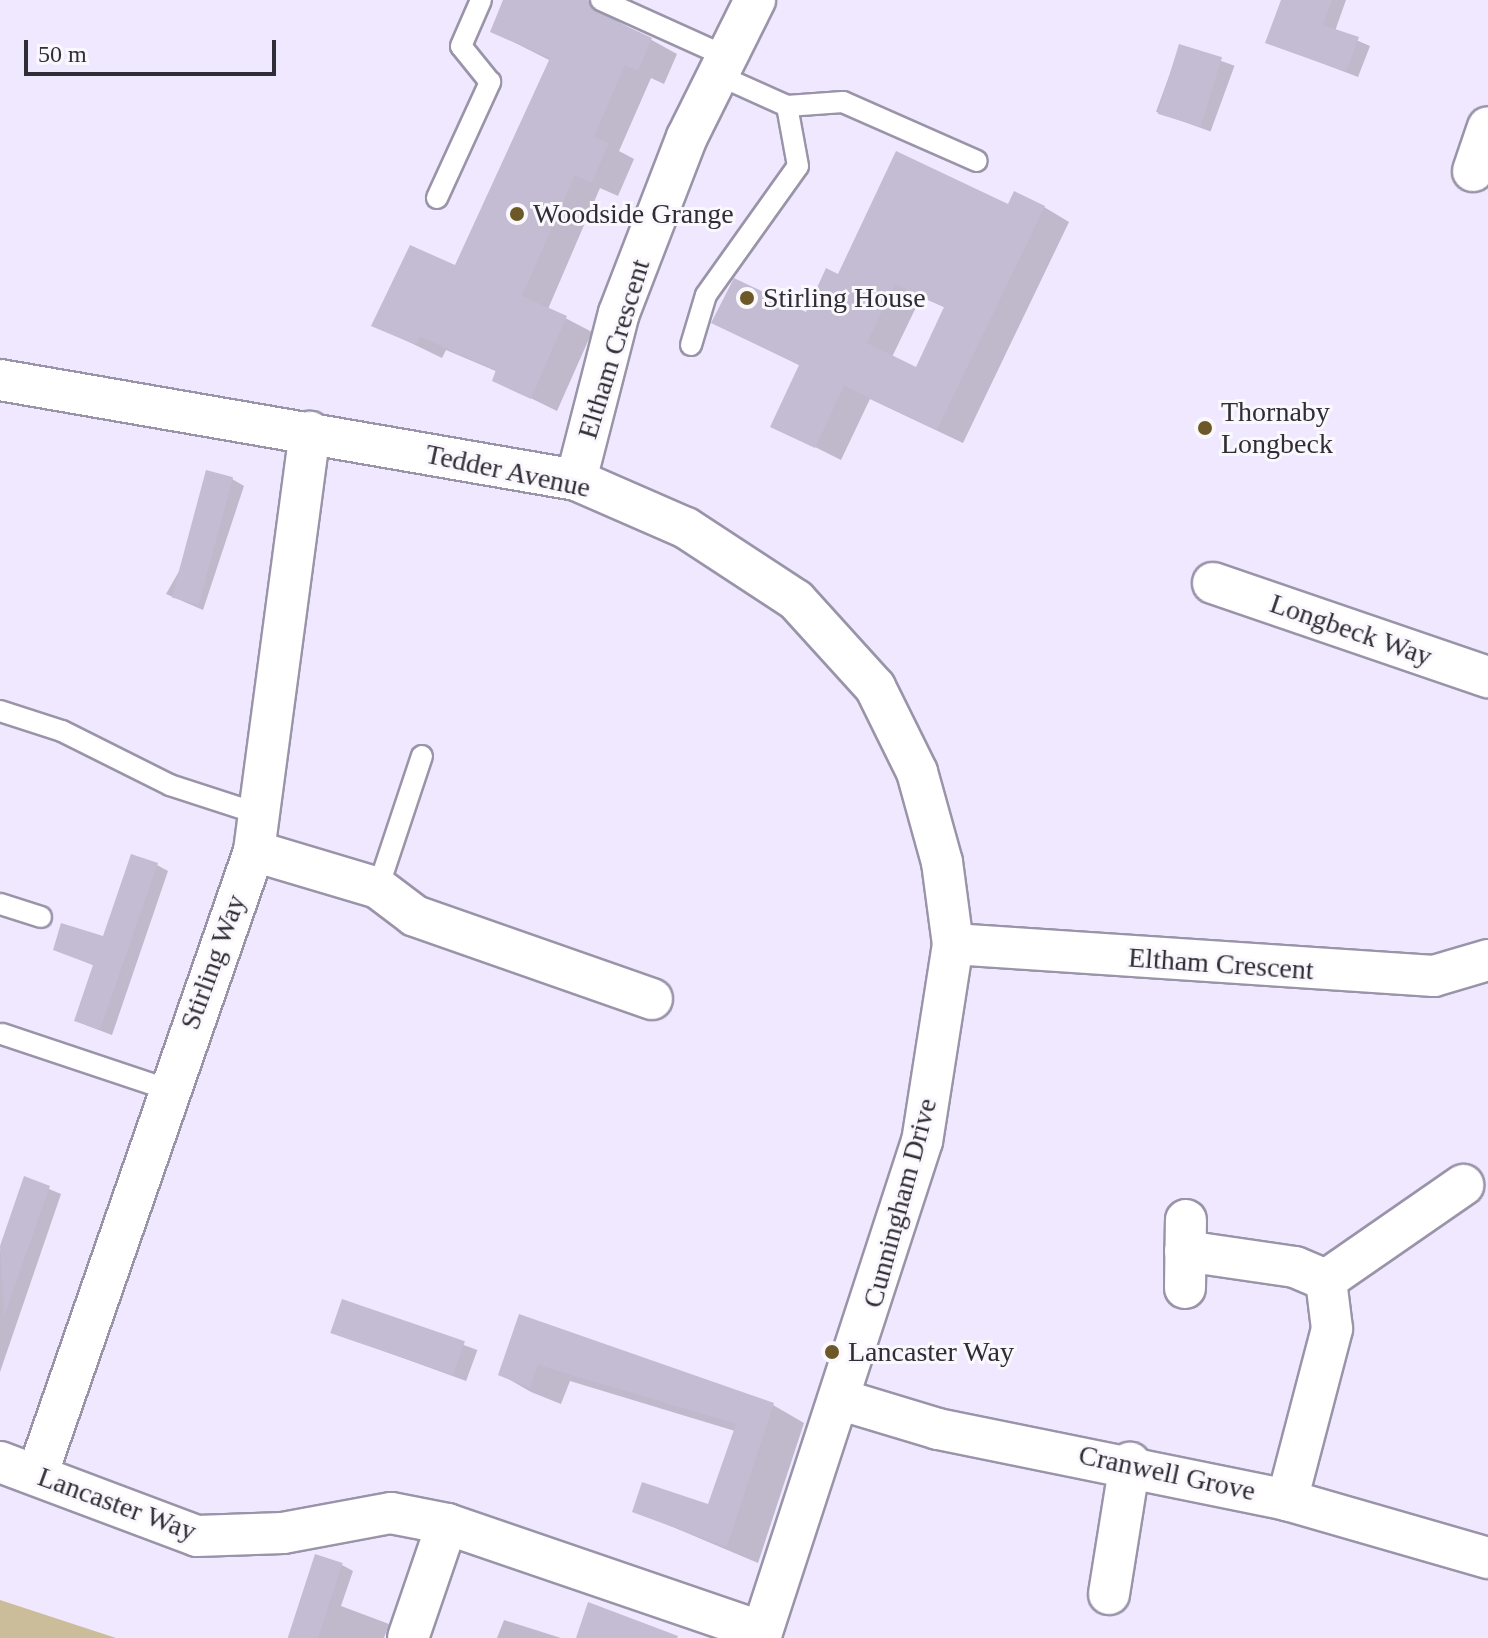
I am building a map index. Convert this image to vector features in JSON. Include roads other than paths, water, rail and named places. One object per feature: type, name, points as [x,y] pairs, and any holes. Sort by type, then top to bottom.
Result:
[{"type":"street","name":"Eltham Crescent","points":[[576,480],[619,313],[722,66],[755,0]]},
{"type":"street","points":[[1473,171],[1488,127]]},
{"type":"street","name":"Tedder Avenue","points":[[0,380],[576,480],[686,528],[796,600],[875,687],[917,772],[942,862],[953,944]]},
{"type":"street","name":"Stirling Way","points":[[18,1468],[166,1089],[256,832],[310,432]]},
{"type":"street","name":"Longbeck Way","points":[[1213,583],[1488,677]]},
{"type":"street","points":[[256,832],[378,888],[415,916],[652,999]]},
{"type":"street","name":"Eltham Crescent","points":[[953,944],[1434,976],[1488,960]]},
{"type":"street","name":"Cunningham Drive","points":[[761,1635],[842,1400],[922,1141],[953,944]]},
{"type":"street","points":[[1326,1280],[1463,1185]]},
{"type":"street","points":[[1185,1253],[1295,1267],[1326,1280]]},
{"type":"street","points":[[1287,1500],[1332,1329],[1326,1280]]},
{"type":"street","name":"Cranwell Grove","points":[[842,1400],[938,1429],[1130,1463],[1287,1500],[1488,1558]]},
{"type":"street","points":[[1109,1594],[1130,1463]]},
{"type":"street","name":"Lancaster Way","points":[[18,1468],[197,1536],[271,1535],[391,1513],[447,1524],[761,1635]]},
{"type":"street","points":[[408,1638],[447,1524]]},
{"type":"lane","points":[[437,198],[490,82],[461,46],[481,0]]},
{"type":"lane","points":[[601,0],[722,66],[787,106],[843,102],[977,161]]},
{"type":"lane","points":[[691,345],[706,295],[798,166],[787,106]]},
{"type":"lane","points":[[0,711],[62,731],[256,832]]},
{"type":"lane","points":[[378,888],[422,756]]},
{"type":"lane","points":[[0,904],[41,917]]},
{"type":"lane","points":[[2,1034],[166,1089]]},
{"type":"place","name":"Woodside Grange","points":[[517,214]]},
{"type":"place","name":"Stirling House","points":[[747,298]]},
{"type":"place","name":"Thornaby Longbeck","points":[[1205,428]]},
{"type":"place","name":"Lancaster Way","points":[[832,1352]]}]
